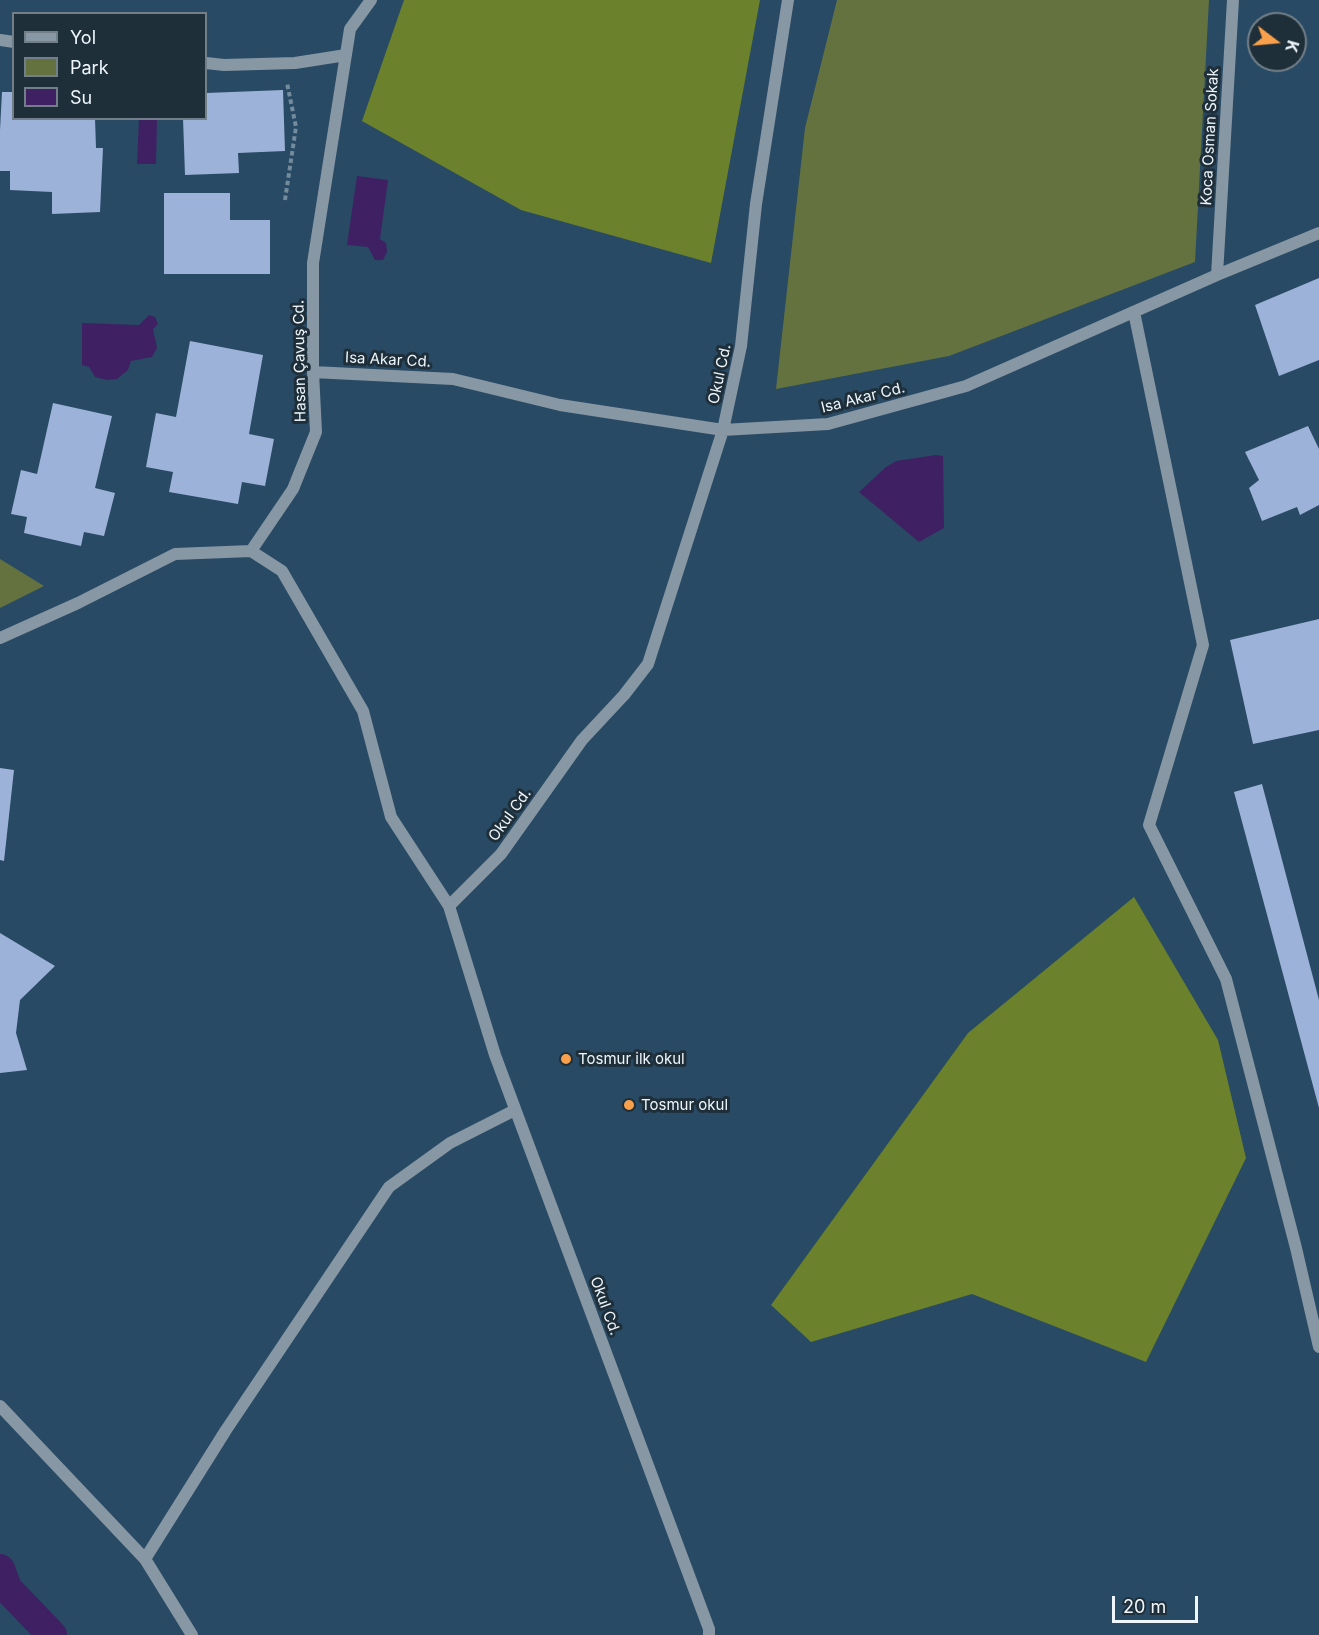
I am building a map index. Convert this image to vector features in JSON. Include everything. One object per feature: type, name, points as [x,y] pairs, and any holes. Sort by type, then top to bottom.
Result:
[{"type":"street","name":"Hasan Çavuş Cd.","points":[[251,552],[294,489],[316,432],[313,372],[313,263],[350,29],[371,0]]},
{"type":"street","name":"Okul Cd.","points":[[709,1635],[709,1629],[495,1055],[449,906],[501,854],[582,740],[624,695],[648,664],[723,430],[741,346],[756,204],[788,0]]},
{"type":"street","name":"Koca Osman Sokak","points":[[1218,275],[1233,0]]},
{"type":"street","points":[[207,63],[224,65],[283,63],[346,55]]},
{"type":"street","name":"Isa Akar Cd.","points":[[313,372],[453,379],[560,405],[723,430],[828,424],[966,386],[1319,233]]},
{"type":"street","points":[[1134,312],[1203,645],[1149,825],[1226,979],[1296,1248],[1319,1347]]},
{"type":"street","points":[[0,638],[78,603],[175,554],[251,552],[282,571],[363,711],[391,817],[449,906]]},
{"type":"street","points":[[145,1559],[232,1421],[390,1187],[450,1143],[515,1110]]},
{"type":"street","points":[[0,1406],[145,1559],[192,1635]]},
{"type":"path","points":[[285,200],[296,127],[286,82],[308,61]]},
{"type":"green space","points":[[404,0],[760,0],[711,263],[521,210],[362,121]]},
{"type":"green space","points":[[837,0],[1209,0],[1195,262],[949,356],[776,389],[805,128]]},
{"type":"green space","points":[[0,559],[44,586],[0,608]]},
{"type":"green space","points":[[1134,897],[1218,1040],[1246,1158],[1146,1362],[972,1294],[811,1342],[771,1305],[968,1033]]},
{"type":"water","points":[[139,120],[157,120],[156,164],[137,164]]},
{"type":"water","points":[[357,176],[388,180],[380,239],[386,243],[387,252],[383,260],[375,260],[368,247],[347,245]]},
{"type":"water","points":[[149,315],[155,317],[158,324],[153,329],[157,348],[152,357],[131,361],[128,370],[117,379],[107,380],[95,377],[89,367],[82,365],[82,323],[139,325]]},
{"type":"water","points":[[943,456],[944,528],[919,542],[859,492],[886,467],[896,461]]},
{"type":"building","points":[[283,90],[285,151],[238,153],[239,173],[185,175],[183,120],[207,120],[207,93]]},
{"type":"building","points":[[2,92],[12,92],[12,120],[95,120],[96,148],[103,148],[100,212],[52,214],[52,192],[10,190],[10,171],[0,171]]},
{"type":"building","points":[[164,193],[230,193],[230,220],[270,220],[270,274],[164,274]]},
{"type":"building","points":[[1319,278],[1319,360],[1279,376],[1255,305]]},
{"type":"building","points":[[190,341],[263,355],[249,434],[274,439],[265,486],[242,482],[238,504],[169,492],[173,472],[146,467],[156,413],[176,417]]},
{"type":"building","points":[[53,403],[112,416],[95,488],[115,493],[104,536],[84,532],[81,546],[24,533],[27,517],[11,514],[21,470],[37,474]]},
{"type":"building","points":[[1308,426],[1319,449],[1319,505],[1300,515],[1297,507],[1262,521],[1249,488],[1259,480],[1245,452]]},
{"type":"building","points":[[1319,619],[1319,730],[1253,744],[1230,640]]},
{"type":"building","points":[[0,768],[14,770],[4,861],[0,860]]},
{"type":"building","points":[[1262,784],[1319,1000],[1319,1108],[1234,792]]},
{"type":"building","points":[[0,933],[55,966],[20,1000],[16,1033],[27,1070],[0,1073]]},
{"type":"waterway","points":[[0,1569],[7,1588],[52,1635]]},
{"type":"place","name":"Tosmur ilk okul","points":[[566,1059]]},
{"type":"place","name":"Tosmur okul","points":[[629,1105]]}]
